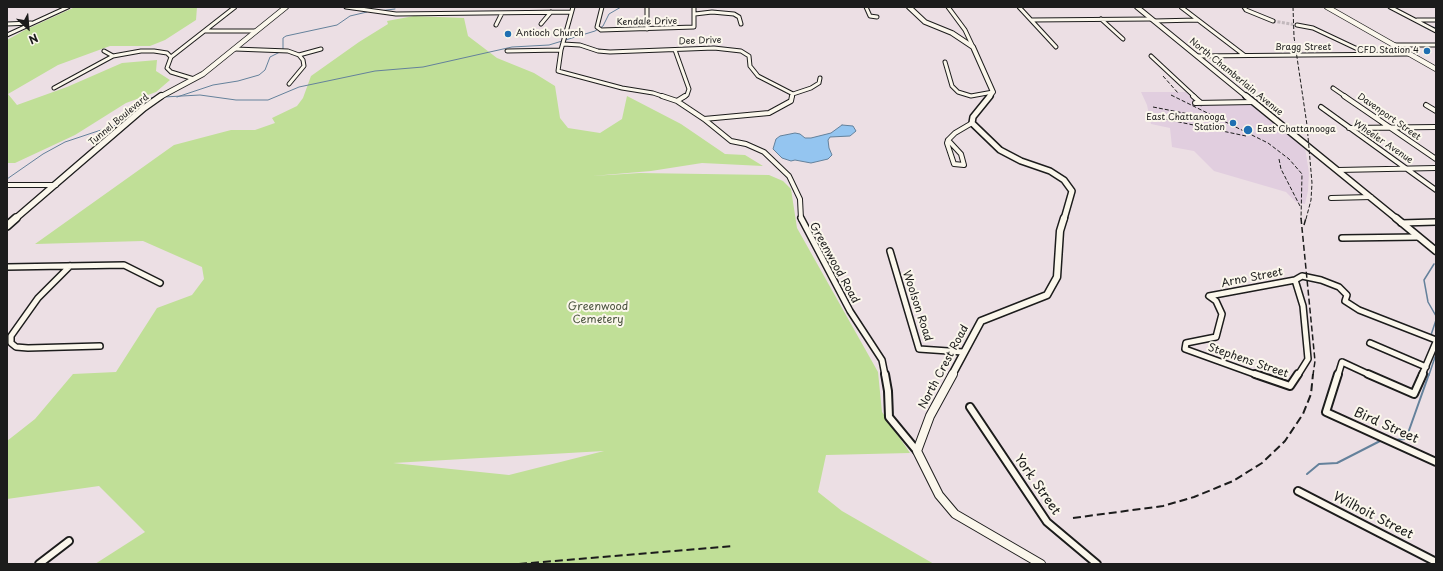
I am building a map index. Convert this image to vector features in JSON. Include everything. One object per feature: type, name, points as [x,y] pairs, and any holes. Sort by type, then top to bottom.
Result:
[{"type":"main road","name":"Tunnel Boulevard","points":[[7,226],[144,108],[164,94],[194,79],[235,49],[286,7]]},
{"type":"main road","points":[[1327,7],[1436,69]]},
{"type":"street","points":[[7,35],[68,7]]},
{"type":"street","points":[[194,79],[170,72],[167,68],[171,57],[235,7]]},
{"type":"street","points":[[346,7],[396,14],[571,12]]},
{"type":"street","name":"Greenwood Road","points":[[572,7],[561,50],[558,71],[615,87],[653,93],[677,101],[704,119],[732,141],[746,144],[764,152],[789,176],[800,199],[801,221],[850,311],[882,360],[888,392],[889,417],[917,451]]},
{"type":"street","name":"Kendale Drive","points":[[602,7],[597,27],[600,30],[694,27],[694,14]]},
{"type":"street","points":[[647,7],[647,29]]},
{"type":"street","points":[[694,7],[694,14],[712,12],[734,14],[739,18],[741,24]]},
{"type":"street","points":[[866,7],[870,16],[877,17]]},
{"type":"street","points":[[909,7],[925,22],[952,33],[973,47]]},
{"type":"street","points":[[948,7],[965,30],[993,92]]},
{"type":"street","points":[[1019,7],[1056,47]]},
{"type":"street","name":"North Chamberlain Avenue","points":[[1137,7],[1436,251]]},
{"type":"street","points":[[1181,7],[1244,55]]},
{"type":"street","points":[[1244,7],[1250,12],[1273,21]]},
{"type":"street","points":[[1390,7],[1436,31]]},
{"type":"street","points":[[541,24],[546,20],[551,12]]},
{"type":"street","points":[[496,25],[502,13]]},
{"type":"street","points":[[1101,19],[1123,39]]},
{"type":"street","points":[[1031,20],[1198,20]]},
{"type":"street","points":[[1416,20],[1436,20]]},
{"type":"street","points":[[7,24],[32,24]]},
{"type":"street","points":[[1297,25],[1313,28],[1368,54]]},
{"type":"street","points":[[206,31],[256,31]]},
{"type":"street","name":"Dee Drive","points":[[563,44],[580,45],[598,51],[610,52],[726,48],[741,51],[749,56],[750,66],[758,76],[793,94]]},
{"type":"street","points":[[1395,45],[1436,45]]},
{"type":"street","points":[[235,49],[288,51],[299,55],[303,60],[304,66],[288,84]]},
{"type":"street","points":[[299,55],[321,49]]},
{"type":"street","points":[[507,51],[561,50]]},
{"type":"street","points":[[675,50],[689,89],[687,95],[677,101]]},
{"type":"street","points":[[104,51],[113,56]]},
{"type":"street","points":[[54,88],[113,56],[141,51],[154,51],[167,53],[171,57]]},
{"type":"street","name":"Bragg Street","points":[[1197,56],[1410,54]]},
{"type":"street","points":[[1151,56],[1201,103]]},
{"type":"street","points":[[945,62],[952,86],[958,92],[971,96],[993,92]]},
{"type":"street","points":[[704,119],[769,113],[791,101],[793,94],[811,88],[819,83],[820,78]]},
{"type":"street","name":"Davenport Street","points":[[1333,88],[1436,159]]},
{"type":"street","points":[[948,140],[961,154],[964,165],[954,164],[947,147],[948,140],[972,123],[973,117],[993,92]]},
{"type":"street","points":[[1195,103],[1254,102]]},
{"type":"street","points":[[1426,105],[1436,111]]},
{"type":"street","name":"Wheeler Avenue","points":[[1321,107],[1436,190]]},
{"type":"street","name":"North Crest Road","points":[[917,451],[930,416],[981,321],[1047,295],[1057,277],[1060,231],[1072,191],[1064,180],[1050,171],[1021,161],[1000,150],[972,123]]},
{"type":"street","points":[[1349,128],[1436,127]]},
{"type":"street","points":[[1338,170],[1436,168]]},
{"type":"street","points":[[7,185],[56,185]]},
{"type":"street","points":[[1331,198],[1371,197]]},
{"type":"street","points":[[1401,223],[1436,222]]},
{"type":"street","points":[[1342,238],[1418,237]]},
{"type":"street","name":"Woolson Road","points":[[890,251],[919,349],[963,352]]},
{"type":"street","points":[[7,267],[124,265],[160,283]]},
{"type":"street","points":[[70,266],[38,298],[11,336],[11,343],[16,347],[28,348],[100,346]]},
{"type":"street","name":"Arno Street","points":[[1185,349],[1186,342],[1216,337],[1222,314],[1216,301],[1209,296],[1295,280],[1302,276],[1321,280],[1339,287],[1347,295],[1345,301],[1359,310],[1436,341]]},
{"type":"street","name":"Stephens Street","points":[[1185,349],[1290,386],[1308,359],[1303,306],[1295,280]]},
{"type":"street","points":[[1370,343],[1426,367],[1436,341]]},
{"type":"street","name":"Bird Street","points":[[1426,367],[1414,394],[1342,362],[1326,412],[1436,462]]},
{"type":"street","name":"York Street","points":[[970,407],[1047,522],[1097,564]]},
{"type":"street","points":[[917,451],[939,495],[955,514],[1041,564]]},
{"type":"street","name":"Wilhoit Street","points":[[1298,491],[1436,562]]},
{"type":"street","points":[[39,564],[69,541]]},
{"type":"shaded area","points":[[1141,92],[1186,92],[1197,103],[1253,103],[1305,148],[1309,173],[1308,191],[1305,204],[1296,202],[1286,192],[1214,171],[1194,151],[1172,147],[1170,128],[1151,124],[1147,105]]},
{"type":"green space","points":[[75,7],[197,7],[196,20],[165,40],[150,46],[110,46],[58,65],[8,94],[17,105],[67,87],[122,63],[157,60],[156,71],[170,80],[156,92],[126,103],[75,135],[15,163],[7,163],[7,40]]},
{"type":"green space","name":"Greenwood Cemetery","points":[[414,16],[464,18],[468,36],[497,58],[534,73],[555,86],[560,118],[568,128],[600,133],[622,119],[627,96],[681,124],[725,154],[745,155],[763,166],[702,163],[651,171],[592,176],[640,173],[769,175],[783,181],[791,189],[797,228],[878,372],[882,412],[910,453],[826,455],[818,492],[842,511],[934,564],[95,564],[145,532],[99,486],[7,499],[7,441],[35,419],[73,374],[116,372],[157,308],[192,295],[204,279],[202,267],[143,241],[35,244],[174,145],[231,130],[255,130],[275,123],[272,118],[297,106],[303,98],[311,76],[359,42],[388,24],[387,21]],"holes":[[[604,451],[509,475],[393,463]]]},
{"type":"water","points":[[842,125],[853,126],[856,131],[850,136],[830,137],[828,140],[832,155],[828,159],[811,163],[795,160],[791,161],[782,158],[773,149],[776,139],[780,136],[795,133],[800,134],[805,138],[811,138],[831,133]]},
{"type":"waterway","points":[[180,96],[200,95],[236,100],[268,100],[299,87],[375,71],[423,67],[512,47],[549,45],[595,31],[603,26],[609,14],[621,7]]},
{"type":"waterway","points":[[379,11],[395,9]]},
{"type":"waterway","points":[[283,49],[283,38],[286,36],[337,25],[350,16],[367,12]]},
{"type":"waterway","points":[[1432,27],[1436,28]]},
{"type":"waterway","points":[[180,96],[213,85],[238,81],[259,75],[265,70],[270,57],[280,52]]},
{"type":"waterway","points":[[164,97],[180,96]]},
{"type":"waterway","points":[[7,179],[43,154],[65,142],[116,125],[125,119],[128,108],[146,99],[156,97]]},
{"type":"waterway","points":[[1434,264],[1424,280],[1428,302],[1436,316]]},
{"type":"waterway","points":[[1431,335],[1436,320]]},
{"type":"waterway","points":[[1429,375],[1436,354]]},
{"type":"waterway","points":[[1394,440],[1405,439],[1407,436],[1429,374]]},
{"type":"waterway","points":[[1307,474],[1319,464],[1337,463],[1382,440]]},
{"type":"tunnel","points":[[1273,21],[1297,25]]},
{"type":"railway","points":[[1293,7],[1294,37],[1307,125],[1312,183],[1311,200],[1306,219]]},
{"type":"railway","points":[[1163,76],[1178,93]]},
{"type":"railway","points":[[1171,95],[1268,143],[1289,159],[1302,174],[1301,218]]},
{"type":"railway","points":[[1153,107],[1189,114],[1223,125]]},
{"type":"railway","points":[[1160,118],[1246,136]]},
{"type":"railway","points":[[1279,159],[1281,169],[1300,206]]},
{"type":"railway","points":[[1301,218],[1315,361],[1313,375]]},
{"type":"railway","points":[[1304,225],[1306,218]]},
{"type":"railway","points":[[1073,518],[1163,506],[1194,497],[1233,481],[1262,463],[1285,441],[1303,414],[1311,394],[1313,374]]},
{"type":"railway","points":[[519,564],[734,546]]},
{"type":"place","name":"Antioch Church","points":[[508,34]]},
{"type":"place","name":"CFD Station 4","points":[[1427,51]]},
{"type":"place","name":"East Chattanooga Station","points":[[1233,123]]},
{"type":"place","name":"East Chattanooga","points":[[1248,130]]}]
